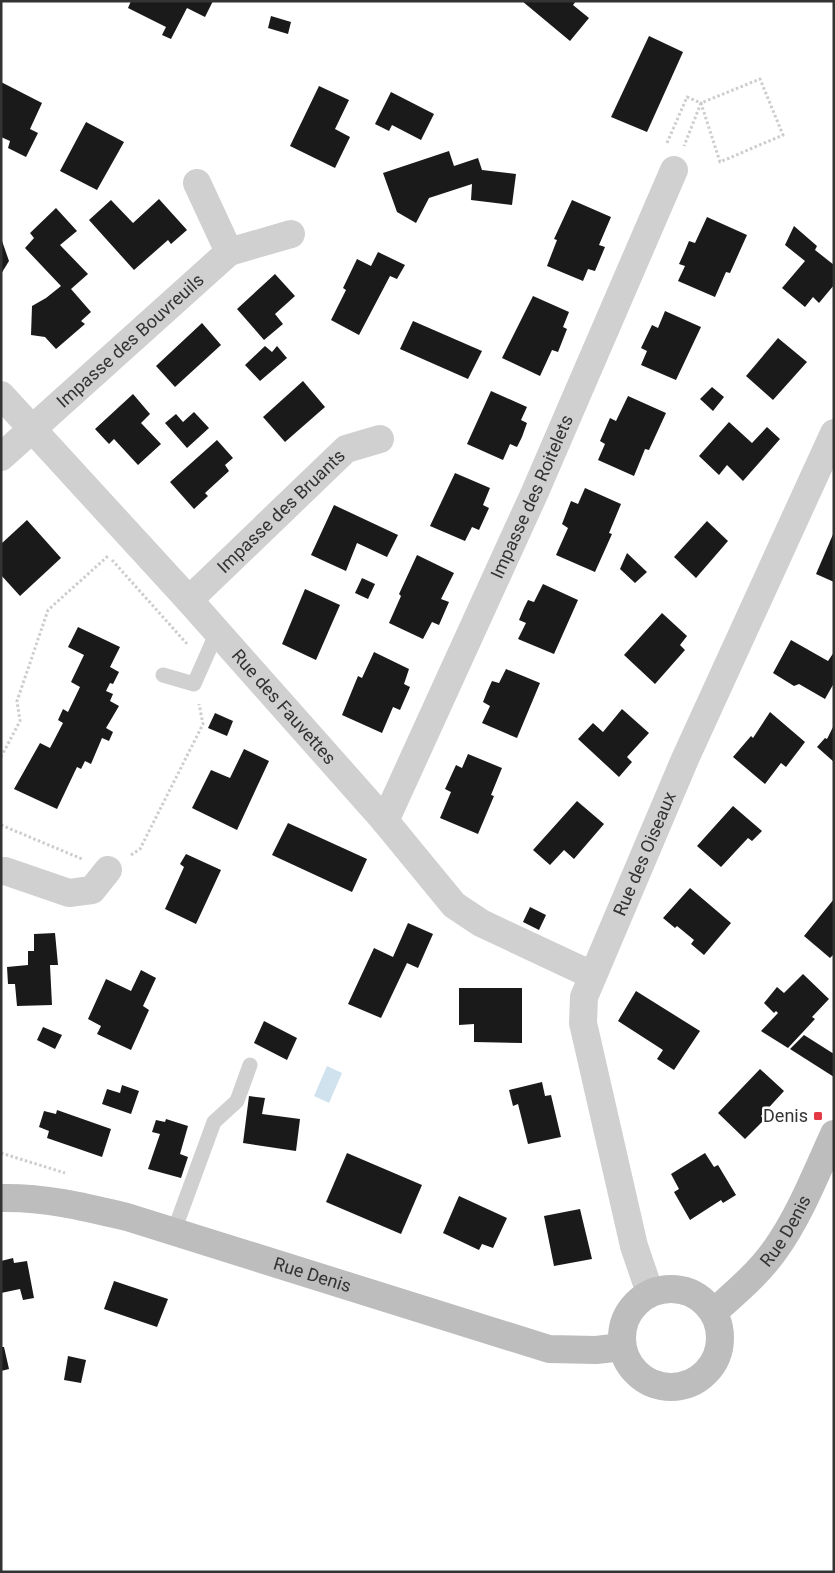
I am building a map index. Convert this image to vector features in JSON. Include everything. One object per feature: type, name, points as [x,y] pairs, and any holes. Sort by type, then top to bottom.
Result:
[{"type":"street","name":"Impasse des Roitelets","points":[[385,821],[535,492],[670,158]]},
{"type":"street","points":[[197,183],[229,252]]},
{"type":"street","name":"Impasse des Bouvreuils","points":[[33,430],[229,252],[291,234]]},
{"type":"street","name":"Rue des Fauvettes","points":[[1,395],[189,600],[385,821],[454,905],[481,923],[579,969],[593,973]]},
{"type":"street","points":[[1,457],[33,430]]},
{"type":"street","name":"Rue des Oiseaux","points":[[650,1293],[634,1246],[583,1023],[584,997],[685,759],[834,433]]},
{"type":"street","name":"Impasse des Bruants","points":[[189,600],[346,449],[380,439]]},
{"type":"street","points":[[2,872],[69,893],[92,890],[108,870]]},
{"type":"street","name":"Rue Denis","points":[[714,1312],[749,1281],[776,1250],[806,1196],[834,1134]]},
{"type":"street","name":"Rue Denis","points":[[1,1198],[24,1198],[77,1205],[174,1231],[472,1327],[549,1349],[596,1350],[622,1347]]},
{"type":"street","points":[[664,1289],[678,1289],[692,1293],[704,1301],[714,1312],[720,1330],[719,1349],[711,1367],[697,1380],[679,1386],[660,1386],[643,1378],[629,1364],[622,1347],[623,1325],[633,1306],[650,1293],[664,1289]]},
{"type":"lane","points":[[163,675],[194,684],[217,632]]},
{"type":"lane","points":[[174,1231],[214,1122],[237,1101],[250,1065]]},
{"type":"path","points":[[670,158],[687,97],[701,104],[720,162],[783,135],[760,79],[701,104],[670,158]]},
{"type":"path","points":[[102,548],[203,662]]},
{"type":"path","points":[[1,758],[20,721],[17,701],[48,610],[108,556]]},
{"type":"path","points":[[1,825],[108,870],[140,849],[204,724],[194,684]]},
{"type":"water","points":[[327,1066],[342,1073],[329,1103],[314,1096]]},
{"type":"building","points":[[131,1],[213,1],[205,17],[187,8],[171,39],[162,35],[166,27],[128,8]]},
{"type":"building","points":[[522,1],[576,1],[573,5],[589,18],[570,41]]},
{"type":"building","points":[[271,16],[291,22],[288,34],[268,28]]},
{"type":"building","points":[[649,36],[683,52],[647,132],[611,117]]},
{"type":"building","points":[[1,82],[42,103],[30,129],[38,133],[26,157],[8,148],[10,141],[1,137]]},
{"type":"building","points":[[319,86],[349,100],[335,129],[350,137],[335,168],[290,146]]},
{"type":"building","points":[[391,92],[434,114],[421,140],[392,125],[389,131],[375,124]]},
{"type":"building","points":[[86,122],[124,142],[97,190],[60,171]]},
{"type":"building","points":[[449,151],[454,166],[478,158],[482,170],[516,174],[512,205],[471,200],[472,184],[429,198],[416,223],[397,212],[383,173]]},
{"type":"building","points":[[159,199],[187,230],[171,244],[168,240],[134,270],[89,220],[111,200],[133,223]]},
{"type":"building","points":[[572,200],[611,217],[599,245],[605,247],[595,271],[588,269],[583,281],[547,266],[557,240],[554,239]]},
{"type":"building","points":[[56,208],[77,231],[60,245],[88,274],[71,289],[91,312],[81,321],[85,324],[56,349],[45,337],[31,335],[32,306],[61,286],[25,248],[34,238],[30,233]]},
{"type":"building","points":[[707,217],[747,235],[730,273],[726,272],[715,297],[678,281],[685,266],[679,264],[689,241],[695,243]]},
{"type":"building","points":[[794,226],[817,246],[815,250],[834,265],[834,285],[819,303],[813,297],[805,307],[782,288],[805,261],[785,245]]},
{"type":"building","points":[[1,238],[9,261],[1,274]]},
{"type":"building","points":[[378,252],[405,265],[397,279],[390,276],[359,335],[331,320],[346,290],[343,288],[357,259],[371,266]]},
{"type":"building","points":[[275,274],[295,296],[275,314],[283,324],[264,340],[237,309]]},
{"type":"building","points":[[533,296],[569,312],[563,327],[567,329],[558,352],[552,350],[540,376],[502,358]]},
{"type":"building","points":[[665,311],[701,327],[676,380],[641,365],[647,351],[641,348],[652,325],[658,328]]},
{"type":"building","points":[[413,321],[482,351],[468,379],[400,349]]},
{"type":"building","points":[[202,323],[221,345],[175,387],[156,366]]},
{"type":"building","points":[[778,338],[807,362],[773,400],[746,376]]},
{"type":"building","points":[[265,346],[272,352],[277,346],[287,358],[260,381],[245,365]]},
{"type":"building","points":[[303,381],[325,407],[285,442],[263,417]]},
{"type":"building","points":[[712,387],[724,397],[713,411],[700,399]]},
{"type":"building","points":[[491,391],[527,407],[521,420],[527,423],[522,437],[517,447],[510,444],[503,460],[467,444]]},
{"type":"building","points":[[133,394],[150,414],[141,423],[161,444],[138,465],[114,439],[109,444],[95,429]]},
{"type":"building","points":[[628,396],[666,413],[649,450],[645,449],[634,476],[598,460],[605,444],[600,441],[610,418],[616,421]]},
{"type":"building","points":[[194,412],[209,428],[187,448],[165,423],[176,414],[183,422]]},
{"type":"building","points":[[729,422],[752,443],[767,427],[780,439],[743,481],[727,465],[719,475],[699,456]]},
{"type":"building","points":[[217,440],[233,458],[225,465],[229,471],[205,493],[208,496],[194,509],[170,482]]},
{"type":"building","points":[[455,473],[490,488],[483,505],[489,508],[479,530],[472,527],[465,541],[430,526]]},
{"type":"building","points":[[585,488],[621,504],[609,533],[612,534],[595,572],[556,555],[568,528],[562,524],[571,501],[578,504]]},
{"type":"building","points":[[334,505],[398,535],[387,557],[357,543],[346,571],[311,555]]},
{"type":"building","points":[[27,520],[61,558],[20,596],[1,575],[1,544]]},
{"type":"building","points":[[707,521],[728,541],[696,578],[674,557]]},
{"type":"building","points":[[834,532],[834,582],[816,574]]},
{"type":"building","points":[[627,553],[647,572],[635,583],[620,569]]},
{"type":"building","points":[[417,555],[454,573],[441,599],[449,602],[439,625],[432,622],[423,639],[389,623],[401,596],[399,594]]},
{"type":"building","points":[[362,578],[375,584],[368,599],[355,593]]},
{"type":"building","points":[[543,584],[578,600],[554,654],[518,639],[526,623],[519,620],[524,608],[528,600],[534,602]]},
{"type":"building","points":[[305,589],[340,605],[316,660],[282,644]]},
{"type":"building","points":[[662,613],[687,636],[680,645],[685,650],[655,684],[624,655]]},
{"type":"building","points":[[78,627],[120,647],[110,667],[119,672],[113,684],[110,683],[106,691],[113,694],[110,701],[119,706],[106,728],[113,732],[109,741],[102,738],[91,764],[85,761],[81,769],[77,767],[57,809],[14,789],[40,743],[50,748],[63,723],[58,720],[63,709],[68,712],[80,687],[71,682],[84,655],[68,647]]},
{"type":"building","points":[[791,640],[828,661],[834,652],[834,683],[825,699],[799,684],[794,686],[773,673]]},
{"type":"building","points":[[374,652],[409,669],[404,684],[410,687],[400,710],[393,707],[382,733],[342,715],[358,676],[362,678]]},
{"type":"building","points":[[506,669],[540,683],[517,738],[482,723],[490,706],[483,702],[487,692],[492,681],[499,683]]},
{"type":"building","points":[[622,709],[649,733],[627,757],[632,762],[619,777],[578,739],[593,723],[603,732]]},
{"type":"building","points":[[770,712],[805,742],[786,767],[781,763],[765,784],[733,757],[751,736],[753,738]]},
{"type":"building","points":[[215,713],[233,721],[227,736],[208,728]]},
{"type":"building","points":[[834,725],[834,762],[817,747],[825,738],[827,739]]},
{"type":"building","points":[[244,749],[269,761],[237,830],[192,808],[211,770],[230,778]]},
{"type":"building","points":[[468,754],[502,768],[491,795],[494,796],[478,834],[440,818],[451,792],[445,789],[456,765],[462,768]]},
{"type":"building","points":[[577,801],[604,824],[574,859],[564,850],[550,865],[533,850]]},
{"type":"building","points":[[733,806],[762,831],[752,841],[748,838],[721,867],[697,846]]},
{"type":"building","points":[[288,823],[367,859],[352,892],[272,855]]},
{"type":"building","points":[[186,854],[221,870],[196,924],[165,909],[184,867],[180,864]]},
{"type":"building","points":[[690,888],[731,923],[704,955],[691,944],[694,940],[677,926],[675,928],[663,918]]},
{"type":"building","points":[[834,899],[834,954],[830,958],[804,936]]},
{"type":"building","points":[[530,907],[546,915],[539,930],[523,922]]},
{"type":"building","points":[[408,923],[433,934],[418,968],[407,963],[381,1018],[348,1004],[374,948],[393,957]]},
{"type":"building","points":[[55,933],[58,965],[50,965],[52,1005],[17,1006],[15,984],[8,984],[7,967],[28,965],[28,951],[34,951],[34,934]]},
{"type":"building","points":[[141,970],[156,978],[143,1006],[149,1010],[131,1050],[97,1034],[101,1026],[88,1019],[106,979],[131,991]]},
{"type":"building","points":[[803,974],[829,999],[812,1017],[815,1019],[788,1048],[761,1031],[778,1013],[776,1011],[774,1013],[764,1003],[777,987],[784,993]]},
{"type":"building","points":[[459,988],[522,988],[522,1043],[474,1042],[474,1024],[459,1025]]},
{"type":"building","points":[[636,991],[700,1031],[674,1070],[657,1059],[663,1050],[618,1021]]},
{"type":"building","points":[[264,1021],[297,1038],[287,1060],[254,1043]]},
{"type":"building","points":[[43,1027],[62,1035],[55,1049],[37,1040]]},
{"type":"building","points":[[804,1035],[834,1054],[834,1077],[790,1049]]},
{"type":"building","points":[[760,1069],[784,1091],[761,1116],[764,1120],[745,1139],[718,1113]]},
{"type":"building","points":[[542,1082],[545,1096],[551,1095],[561,1137],[528,1144],[518,1104],[513,1106],[509,1090]]},
{"type":"building","points":[[122,1085],[139,1091],[131,1114],[102,1104],[107,1089],[120,1093]]},
{"type":"building","points":[[249,1096],[265,1098],[262,1114],[300,1119],[296,1151],[243,1143]]},
{"type":"building","points":[[57,1110],[111,1129],[102,1157],[47,1138],[49,1131],[39,1127],[44,1111],[56,1114]]},
{"type":"building","points":[[166,1119],[188,1126],[180,1154],[188,1157],[181,1178],[148,1169],[160,1134],[152,1132],[156,1120],[165,1122]]},
{"type":"building","points":[[347,1153],[422,1185],[401,1234],[326,1202]]},
{"type":"building","points":[[705,1153],[714,1167],[718,1165],[736,1195],[723,1203],[721,1200],[690,1220],[674,1192],[679,1189],[671,1174]]},
{"type":"building","points":[[459,1196],[507,1218],[493,1248],[482,1244],[479,1250],[443,1233]]},
{"type":"building","points":[[580,1209],[592,1259],[554,1266],[544,1216]]},
{"type":"building","points":[[13,1258],[14,1263],[27,1261],[34,1298],[23,1300],[20,1289],[1,1293],[1,1261]]},
{"type":"building","points":[[114,1281],[168,1299],[157,1327],[104,1309]]},
{"type":"building","points":[[1,1347],[4,1347],[9,1369],[1,1371]]},
{"type":"building","points":[[68,1356],[86,1360],[81,1383],[64,1380]]},
{"type":"place","name":"Denis","points":[[818,1116]]}]
